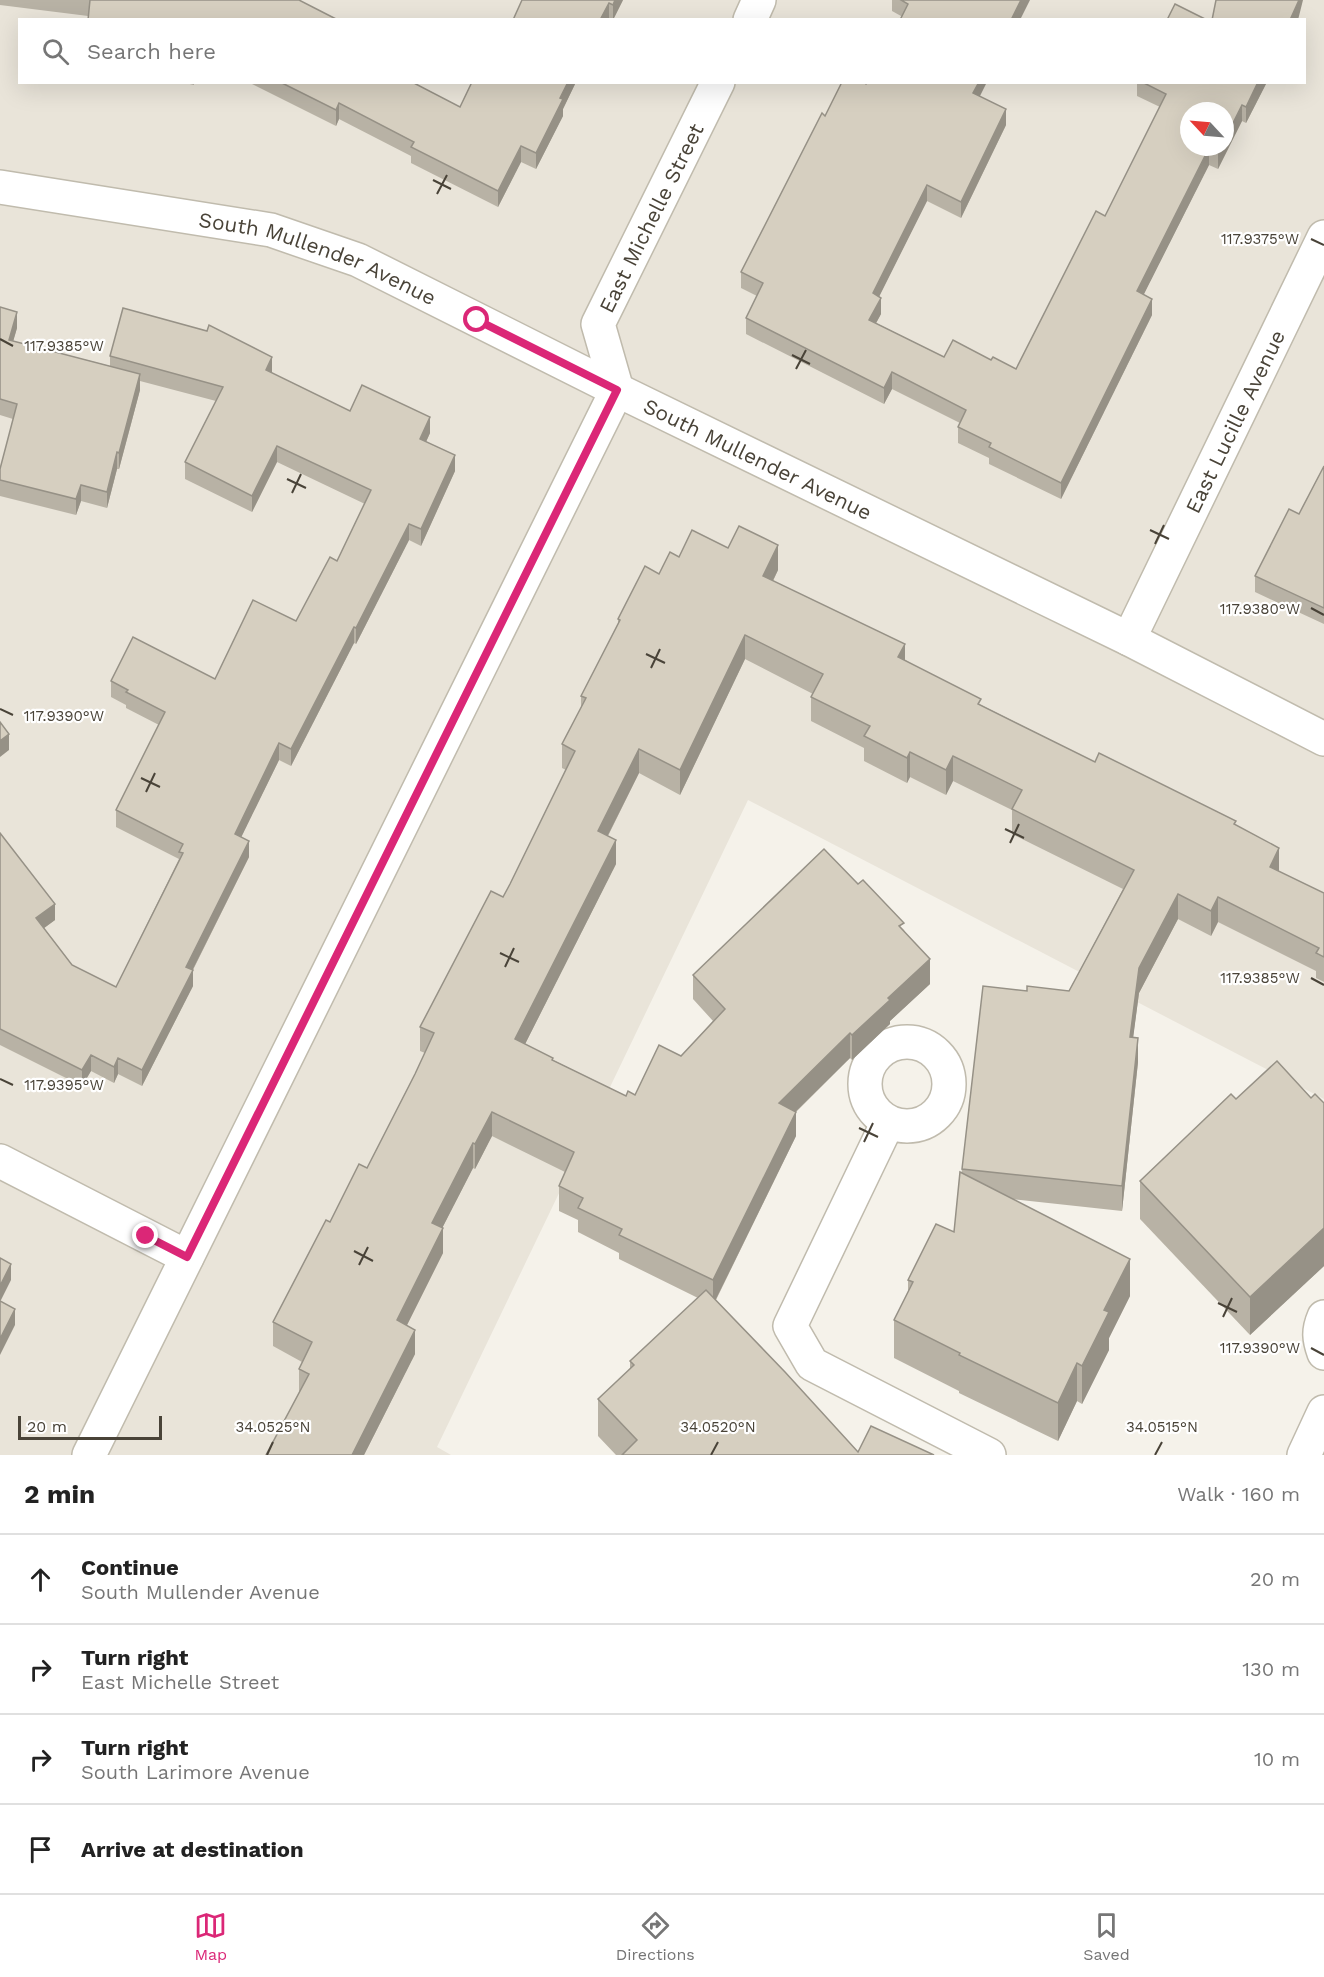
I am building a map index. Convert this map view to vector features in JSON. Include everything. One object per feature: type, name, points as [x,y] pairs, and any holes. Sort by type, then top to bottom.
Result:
[{"type":"street","points":[[751,18],[759,0]]},
{"type":"street","name":"East Michelle Street","points":[[617,390],[598,324],[717,84]]},
{"type":"street","name":"South Mullender Avenue","points":[[0,187],[272,230],[358,260],[617,390],[1129,639],[1324,739]]},
{"type":"street","name":"East Lucille Avenue","points":[[1129,639],[1324,237]]},
{"type":"street","points":[[88,1455],[617,390]]},
{"type":"street","points":[[888,1122],[790,1326],[812,1364],[989,1455]]},
{"type":"street","points":[[0,1161],[187,1257]]},
{"type":"street","points":[[1324,1317],[1319,1329],[1319,1341],[1324,1353]]},
{"type":"street","points":[[1304,1455],[1324,1412]]},
{"type":"shaded area","points":[[0,0],[1324,0],[1324,1099],[748,800],[437,1447],[451,1455],[0,1455]]},
{"type":"building","points":[[90,0],[299,0],[334,18],[88,18]]},
{"type":"building","points":[[522,0],[615,0],[613,5],[609,3],[601,18],[514,18]]},
{"type":"building","points":[[901,0],[1021,0],[1012,18],[901,18],[908,4]]},
{"type":"building","points":[[1216,0],[1299,0],[1291,18],[1212,18]]},
{"type":"building","points":[[1175,4],[1203,18],[1168,18]]},
{"type":"building","points":[[284,84],[416,84],[460,107],[471,84],[567,84],[560,98],[563,99],[536,153],[521,146],[498,191],[411,147],[414,142],[339,103],[336,110]]},
{"type":"building","points":[[841,84],[978,84],[973,93],[1006,109],[961,202],[927,185],[873,293],[881,298],[869,320],[944,357],[953,340],[991,360],[993,357],[1016,369],[1096,211],[1105,216],[1166,94],[1146,84],[1257,84],[1246,107],[1242,105],[1234,121],[1234,102],[1180,102],[1180,156],[1205,156],[1137,291],[1152,299],[1061,483],[989,447],[991,443],[958,427],[966,410],[892,372],[884,388],[746,318],[763,283],[741,272],[822,113],[825,116]]},
{"type":"building","points":[[0,307],[17,312],[9,340],[140,374],[107,492],[81,485],[76,499],[0,480],[0,469],[17,404],[0,399]]},
{"type":"building","points":[[123,308],[207,331],[209,325],[272,357],[266,370],[350,411],[362,385],[430,417],[420,439],[455,455],[421,529],[409,524],[291,749],[279,743],[235,834],[249,841],[186,967],[193,970],[142,1070],[118,1058],[114,1067],[91,1055],[82,1070],[0,1029],[0,833],[55,904],[36,918],[72,965],[116,987],[183,853],[179,852],[183,844],[116,810],[165,712],[126,692],[128,690],[111,681],[133,637],[215,679],[253,600],[296,621],[330,557],[337,561],[371,490],[277,446],[252,496],[185,462],[223,387],[110,356]]},
{"type":"building","points":[[1324,466],[1324,608],[1255,576],[1289,509],[1299,514]]},
{"type":"building","points":[[739,526],[778,545],[763,576],[905,644],[898,657],[981,699],[978,704],[1095,762],[1099,753],[1236,821],[1234,824],[1279,848],[1270,867],[1324,893],[1324,957],[1316,953],[1319,948],[1218,897],[1211,911],[1178,894],[1139,968],[1130,1037],[1138,1038],[1122,1186],[962,1169],[983,986],[1027,991],[1027,986],[1069,991],[1134,870],[1012,809],[1022,790],[953,756],[946,770],[910,752],[907,758],[864,736],[870,726],[811,697],[823,674],[745,635],[680,770],[639,749],[598,831],[616,840],[515,1039],[626,1096],[628,1091],[635,1095],[659,1045],[681,1056],[725,1009],[693,975],[824,849],[858,884],[863,880],[904,923],[899,926],[930,959],[888,998],[890,1000],[852,1035],[850,1033],[779,1103],[796,1112],[713,1280],[619,1235],[622,1229],[578,1208],[583,1198],[559,1186],[574,1152],[492,1112],[475,1144],[473,1143],[432,1223],[443,1228],[397,1320],[415,1330],[352,1455],[266,1455],[309,1374],[299,1369],[312,1342],[273,1322],[326,1220],[330,1222],[359,1164],[367,1168],[415,1074],[434,1033],[420,1027],[491,891],[503,897],[510,884],[575,751],[562,744],[586,698],[581,696],[620,620],[618,619],[645,566],[659,574],[670,552],[679,557],[692,530],[728,548]]},
{"type":"building","points":[[0,722],[9,734],[0,741]]},
{"type":"building","points":[[1277,1061],[1311,1098],[1315,1094],[1324,1103],[1324,1228],[1250,1297],[1140,1181],[1231,1094],[1236,1099]]},
{"type":"building","points":[[960,1172],[1130,1259],[1104,1310],[1109,1312],[1082,1366],[1077,1363],[1058,1403],[959,1355],[960,1353],[894,1320],[913,1282],[908,1280],[936,1224],[954,1232]]},
{"type":"building","points":[[0,1258],[11,1264],[0,1286]]},
{"type":"building","points":[[706,1290],[858,1452],[871,1426],[934,1455],[622,1455],[637,1440],[598,1399],[634,1365],[630,1361]]},
{"type":"building","points":[[0,1301],[15,1309],[0,1339]]},
{"type":"route","points":[[146,1236],[187,1257],[617,390],[477,320]]}]
